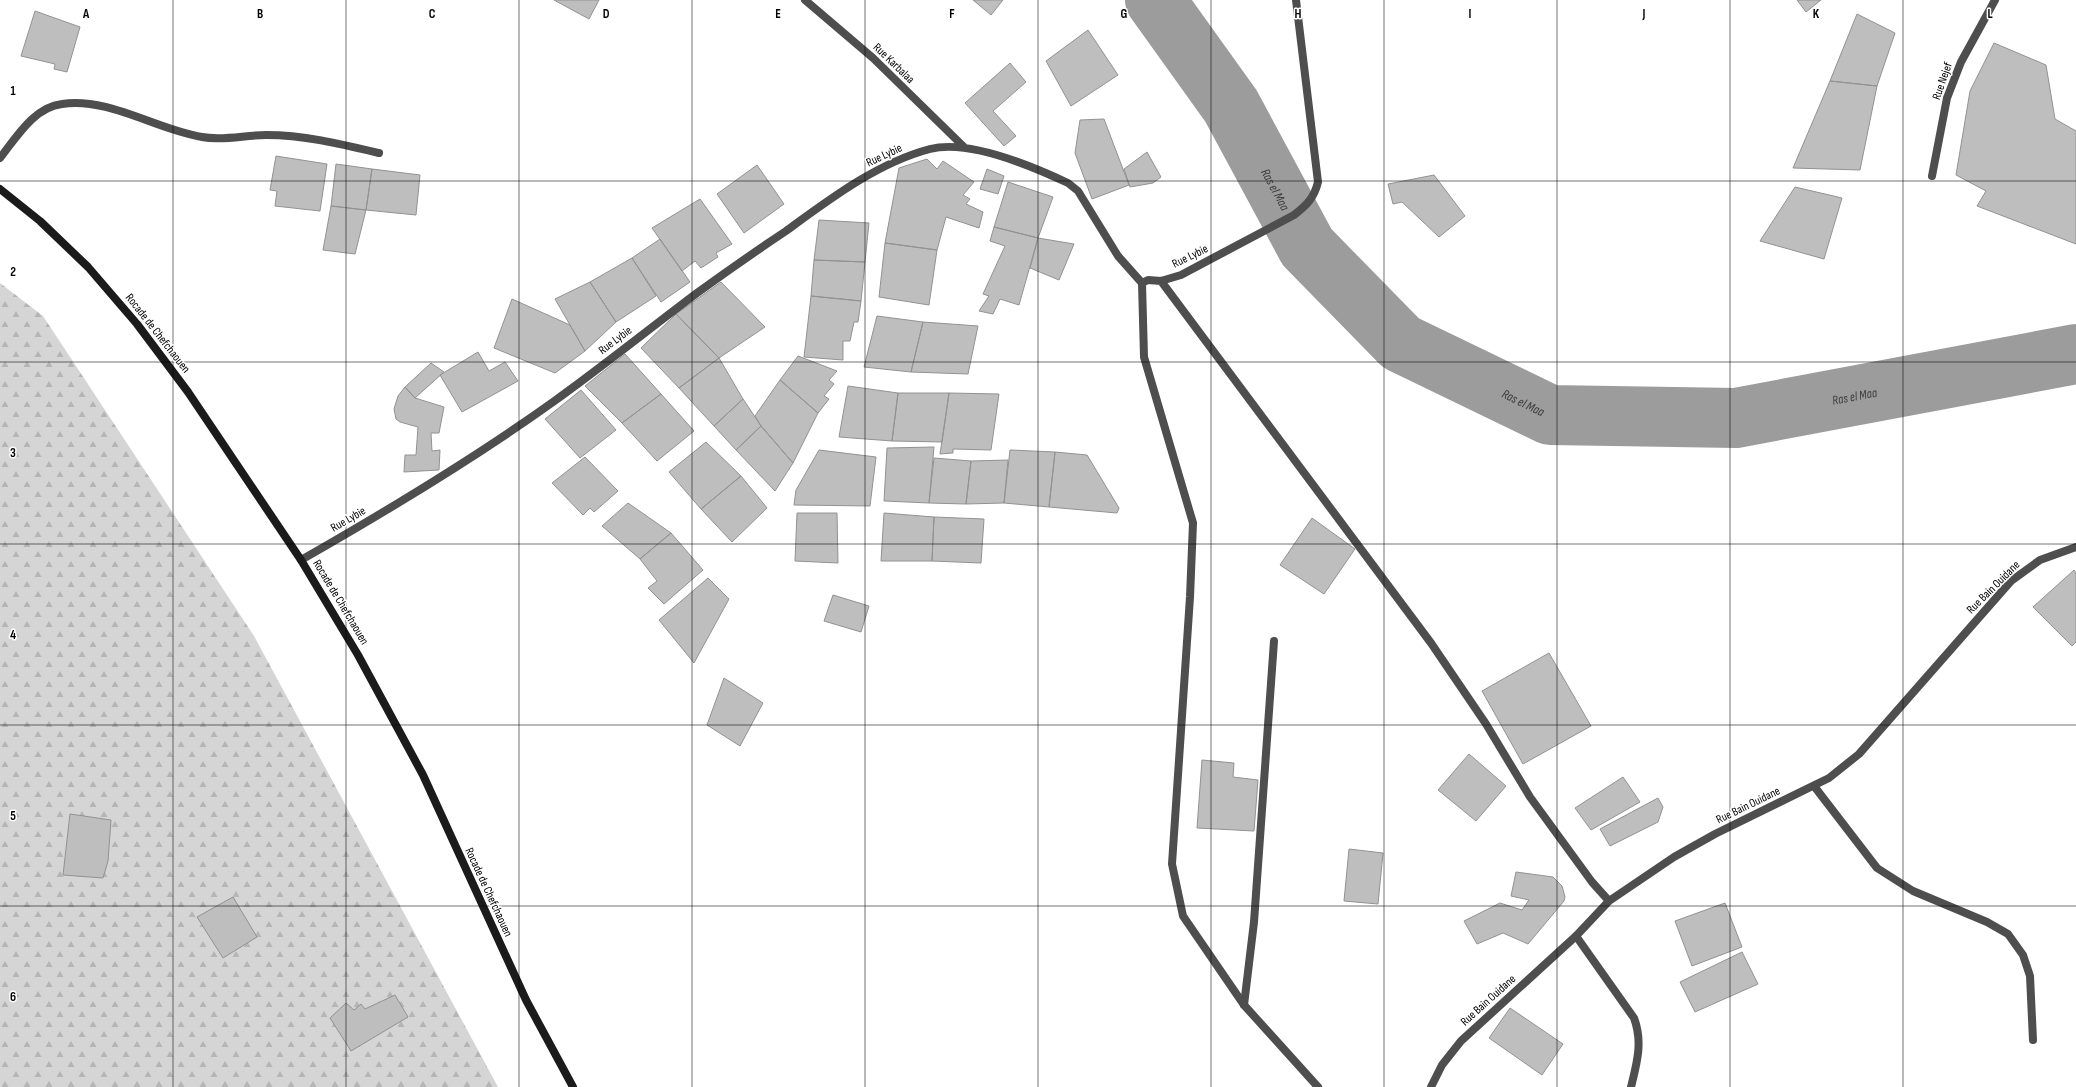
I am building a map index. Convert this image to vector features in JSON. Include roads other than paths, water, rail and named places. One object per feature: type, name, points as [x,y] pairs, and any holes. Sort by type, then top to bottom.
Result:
[{"type":"main road","name":"Rocade de Chefchaouen","points":[[0,189],[40,221],[88,267],[137,324],[188,392],[301,560],[358,655],[422,775],[526,1000],[573,1087]]},
{"type":"street","name":"Rue Karbalaa","points":[[805,0],[873,58],[964,147]]},
{"type":"street","name":"Rue Lybie","points":[[301,560],[411,496],[553,402],[697,293],[865,177],[901,159],[932,148],[964,147],[990,153],[1068,183],[1078,191],[1118,256],[1142,283],[1148,280],[1161,281],[1181,275],[1294,215],[1307,205],[1315,194],[1318,182],[1296,0]]},
{"type":"street","name":"Rue Nejef","points":[[1932,176],[1948,98],[1961,62],[1995,0]]},
{"type":"street","points":[[0,158],[24,128],[42,111],[61,104],[79,103],[134,116],[188,135],[205,138],[265,135],[298,137],[334,142],[379,154]]},
{"type":"street","points":[[1161,281],[1432,643],[1486,724],[1530,797],[1592,882],[1609,901]]},
{"type":"street","points":[[1142,283],[1144,357],[1193,523],[1190,597],[1172,864],[1183,916],[1244,1005],[1318,1087]]},
{"type":"street","name":"Rue Bain Ouidane","points":[[1431,1087],[1442,1065],[1461,1041],[1576,936],[1609,901],[1681,854],[1716,834],[1814,786],[1845,767],[1859,754],[2011,582],[2040,560],[2076,547]]},
{"type":"street","points":[[1244,1005],[1254,922],[1274,641]]},
{"type":"street","points":[[1814,786],[1876,868],[1913,891],[1986,922],[2008,934],[2023,955],[2030,976],[2033,1040]]},
{"type":"street","points":[[1576,936],[1634,1018],[1638,1029],[1640,1044],[1631,1087]]},
{"type":"waterway","name":"Ras el Maa","points":[[1155,0],[1231,106],[1307,247],[1401,343],[1550,415],[1736,418],[2076,354]]}]
